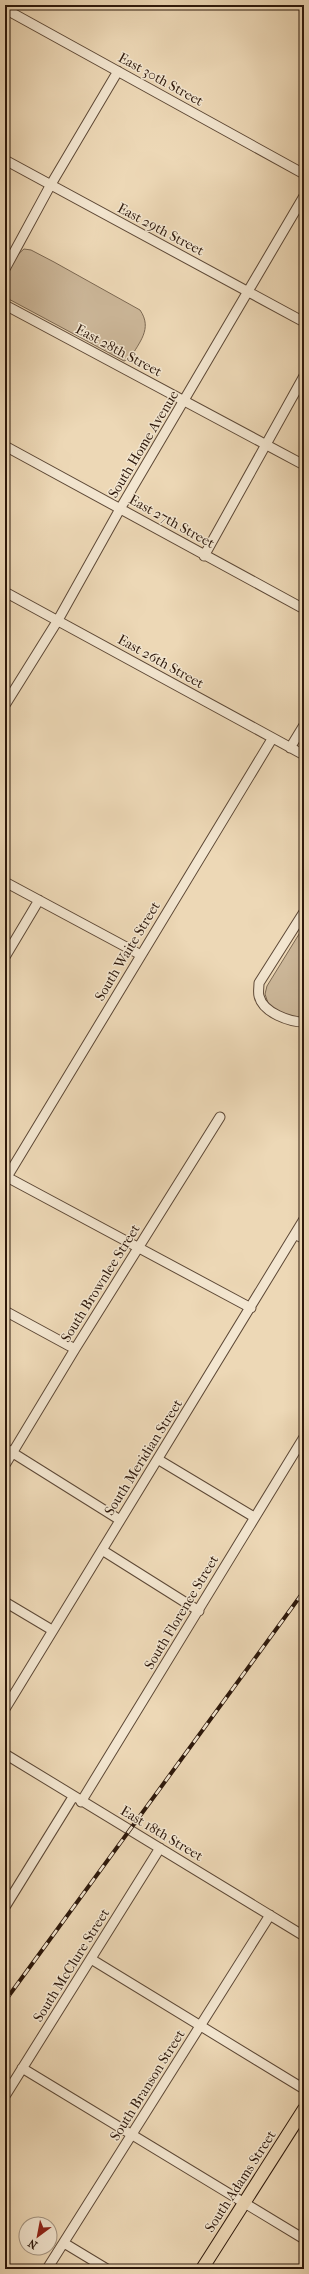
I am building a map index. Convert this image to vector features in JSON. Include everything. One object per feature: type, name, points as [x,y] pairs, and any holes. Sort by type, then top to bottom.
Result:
[{"type":"main road","name":"South Adams Street","points":[[202,2269],[304,2109]]},
{"type":"street","name":"East 30th Street","points":[[5,9],[304,174]]},
{"type":"street","points":[[5,269],[50,186],[118,71]]},
{"type":"street","name":"East 29th Street","points":[[5,160],[50,186],[304,322]]},
{"type":"street","name":"South Home Avenue","points":[[5,705],[58,620],[120,509],[304,196]]},
{"type":"street","name":"East 28th Street","points":[[5,305],[304,465]]},
{"type":"street","points":[[204,556],[304,376]]},
{"type":"street","name":"East 27th Street","points":[[5,446],[204,556],[304,609]]},
{"type":"street","name":"East 26th Street","points":[[5,592],[272,739],[304,755]]},
{"type":"street","points":[[290,748],[304,725]]},
{"type":"street","name":"South Waite Street","points":[[6,1177],[272,739]]},
{"type":"street","points":[[5,882],[141,955]]},
{"type":"street","points":[[5,957],[39,900]]},
{"type":"street","points":[[304,912],[259,983],[259,997],[267,1008],[290,1021],[304,1022]]},
{"type":"street","name":"South Brownlee Street","points":[[5,1465],[9,1451],[75,1349],[220,1117]]},
{"type":"street","points":[[6,1177],[251,1308]]},
{"type":"street","name":"South Meridian Street","points":[[5,1709],[120,1520],[159,1460],[304,1219]]},
{"type":"street","points":[[295,1234],[304,1240]]},
{"type":"street","points":[[5,1310],[75,1349]]},
{"type":"street","name":"South Florence Street","points":[[81,1802],[199,1611],[254,1516],[304,1437]]},
{"type":"street","points":[[9,1451],[120,1520]]},
{"type":"street","points":[[159,1460],[254,1516]]},
{"type":"street","points":[[102,1550],[199,1611]]},
{"type":"street","points":[[5,1602],[52,1630]]},
{"type":"street","name":"East 18th Street","points":[[5,1754],[81,1802],[160,1848],[304,1936]]},
{"type":"street","points":[[6,1903],[73,1797]]},
{"type":"street","name":"South McClure Street","points":[[5,2096],[160,1848]]},
{"type":"street","name":"South Branson Street","points":[[48,2269],[270,1915]]},
{"type":"street","points":[[91,1959],[304,2089]]},
{"type":"street","points":[[22,2068],[304,2239]]},
{"type":"street","points":[[64,2243],[107,2269]]},
{"type":"shaded area","points":[[24,249],[31,250],[54,262],[140,310],[144,317],[145,329],[141,341],[130,359],[124,361],[5,297],[9,271],[15,258]]},
{"type":"shaded area","points":[[304,926],[304,1018],[294,1020],[269,1006],[265,994],[267,986]]},
{"type":"railway","points":[[5,2001],[304,1591]]}]
